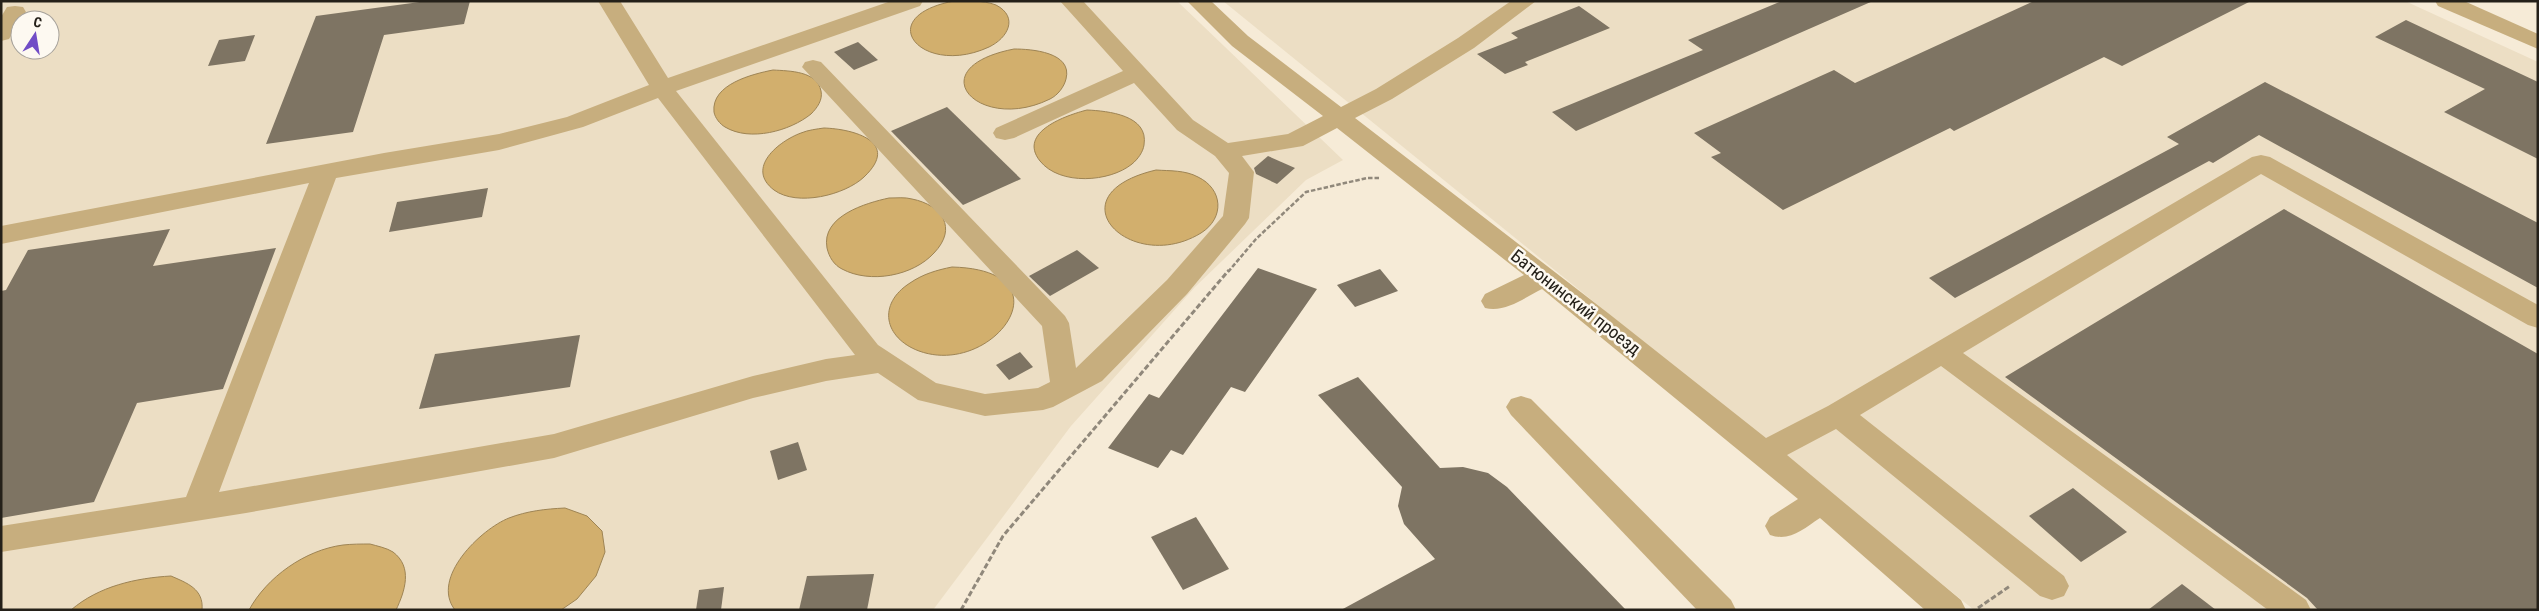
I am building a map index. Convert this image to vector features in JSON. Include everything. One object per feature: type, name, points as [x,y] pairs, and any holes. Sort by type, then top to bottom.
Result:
[{"type":"street","points":[[609,1],[662,88],[868,352],[928,392],[985,405],[1043,400],[1092,374],[1177,287],[1236,218],[1242,172],[1224,151],[1185,125],[1071,1]]},
{"type":"street","points":[[1,235],[326,172],[499,142],[575,122],[662,88],[912,1]]},
{"type":"street","name":"Батюнинский проезд","points":[[1198,1],[1240,41],[1543,276],[1763,453],[1949,610]]},
{"type":"street","points":[[1224,151],[1294,141],[1384,94],[1466,43],[1525,1]]},
{"type":"street","points":[[2446,1],[2538,42]]},
{"type":"street","points":[[1,34],[10,20]]},
{"type":"street","points":[[813,66],[1055,323],[1066,387]]},
{"type":"street","points":[[1005,134],[1138,73]]},
{"type":"street","points":[[1763,453],[1838,414],[2261,163],[2538,318]]},
{"type":"street","points":[[197,508],[326,172]]},
{"type":"street","points":[[1495,301],[1543,276]]},
{"type":"street","points":[[1942,352],[2294,610]]},
{"type":"street","points":[[1,540],[554,446],[753,387],[826,370],[883,362]]},
{"type":"street","points":[[1521,407],[1719,610]]},
{"type":"street","points":[[1838,414],[2042,578]]},
{"type":"street","points":[[1781,526],[1821,501]]},
{"type":"path","points":[[961,610],[1003,536],[1256,239],[1306,192],[1367,178],[1414,176]]},
{"type":"path","points":[[1975,610],[2042,578]]},
{"type":"shaded area","points":[[1,1],[1177,1],[1343,160],[1306,180],[1195,287],[1071,426],[933,610],[1,610]]},
{"type":"shaded area","points":[[954,1],[991,3],[996,5],[1007,15],[1009,21],[1006,33],[989,47],[965,55],[943,55],[926,50],[915,42],[910,31],[915,19],[929,9]]},
{"type":"shaded area","points":[[1223,1],[2405,1],[2538,62],[2538,610],[1974,610]]},
{"type":"shaded area","points":[[1014,49],[1040,51],[1057,58],[1063,63],[1066,70],[1066,79],[1058,93],[1050,99],[1024,108],[1001,109],[982,104],[969,94],[964,82],[969,70],[985,58]]},
{"type":"shaded area","points":[[773,70],[802,73],[814,79],[821,91],[821,98],[813,112],[802,120],[781,130],[758,134],[746,134],[721,124],[714,112],[715,102],[719,94],[735,82],[755,74]]},
{"type":"shaded area","points":[[1087,110],[1116,114],[1134,121],[1144,135],[1143,150],[1132,164],[1111,175],[1085,179],[1060,175],[1040,161],[1035,151],[1035,142],[1039,133],[1047,126]]},
{"type":"shaded area","points":[[824,128],[848,131],[869,140],[876,146],[878,155],[874,165],[856,183],[833,194],[820,197],[795,198],[774,190],[766,182],[763,173],[764,164],[768,156],[783,142],[792,137],[807,131]]},
{"type":"shaded area","points":[[1156,170],[1188,173],[1206,182],[1216,196],[1218,204],[1214,220],[1209,227],[1201,233],[1175,244],[1150,245],[1128,239],[1112,227],[1105,212],[1108,196],[1125,182]]},
{"type":"shaded area","points":[[889,198],[904,198],[923,202],[938,212],[943,219],[945,227],[945,235],[941,244],[925,261],[903,272],[891,275],[865,276],[853,274],[839,267],[832,260],[827,248],[827,237],[831,227],[847,213],[869,203]]},
{"type":"shaded area","points":[[952,267],[988,273],[1008,285],[1014,302],[1008,320],[994,337],[972,350],[947,355],[919,351],[898,338],[889,320],[889,310],[899,291],[910,283],[930,273]]},
{"type":"shaded area","points":[[565,508],[587,516],[602,531],[605,552],[596,576],[577,599],[561,610],[455,610],[449,597],[449,584],[462,556],[473,544],[485,533],[509,518],[536,511]]},
{"type":"shaded area","points":[[370,544],[393,552],[403,565],[405,572],[404,587],[396,610],[249,610],[277,576],[301,559],[329,548]]},
{"type":"shaded area","points":[[171,576],[188,584],[197,592],[202,603],[202,610],[71,610],[106,589],[131,581]]},
{"type":"building","points":[[427,1],[470,1],[464,24],[384,35],[353,132],[266,144],[316,16]]},
{"type":"building","points":[[1782,1],[1873,1],[1576,131],[1552,112],[1703,50],[1688,40]]},
{"type":"building","points":[[2034,1],[2251,1],[2122,66],[2104,57],[1954,131],[1950,128],[1783,210],[1711,157],[1721,153],[1694,133],[1834,70],[1855,83]]},
{"type":"building","points":[[1579,6],[1610,28],[1525,62],[1528,65],[1505,74],[1477,54],[1518,38],[1511,33]]},
{"type":"building","points":[[2406,20],[2538,82],[2538,159],[2444,112],[2485,89],[2375,37]]},
{"type":"building","points":[[255,35],[245,61],[208,66],[219,40]]},
{"type":"building","points":[[858,42],[878,60],[854,70],[834,52]]},
{"type":"building","points":[[2265,82],[2538,223],[2538,288],[2259,135],[2213,163],[2209,161],[1955,298],[1929,278],[2179,144],[2167,137]]},
{"type":"building","points":[[947,107],[1021,179],[963,205],[891,131]]},
{"type":"building","points":[[1268,156],[1295,168],[1277,184],[1256,174],[1254,168]]},
{"type":"building","points":[[488,188],[482,217],[389,232],[397,202]]},
{"type":"building","points":[[2284,209],[2538,354],[2538,610],[2318,610],[2307,598],[2005,377]]},
{"type":"building","points":[[170,229],[153,266],[276,248],[223,389],[137,403],[94,502],[1,518],[1,291],[6,290],[28,250]]},
{"type":"building","points":[[1077,250],[1099,268],[1050,296],[1029,276]]},
{"type":"building","points":[[1258,268],[1317,289],[1245,392],[1231,387],[1183,455],[1171,450],[1158,468],[1108,448],[1149,394],[1159,398]]},
{"type":"building","points":[[1380,269],[1398,291],[1355,307],[1337,285]]},
{"type":"building","points":[[580,335],[570,387],[419,409],[435,354]]},
{"type":"building","points":[[1020,352],[1033,367],[1009,380],[996,365]]},
{"type":"building","points":[[1358,377],[1440,468],[1463,467],[1488,473],[1507,487],[1626,610],[1341,610],[1435,559],[1404,524],[1398,506],[1402,487],[1318,395]]},
{"type":"building","points":[[798,442],[807,470],[778,480],[770,451]]},
{"type":"building","points":[[2073,488],[2127,532],[2081,562],[2029,516]]},
{"type":"building","points":[[1196,517],[1229,569],[1183,590],[1151,537]]},
{"type":"building","points":[[874,574],[867,610],[799,610],[807,576]]},
{"type":"building","points":[[2182,584],[2216,610],[2148,610]]},
{"type":"building","points":[[724,587],[721,610],[696,610],[699,590]]}]
